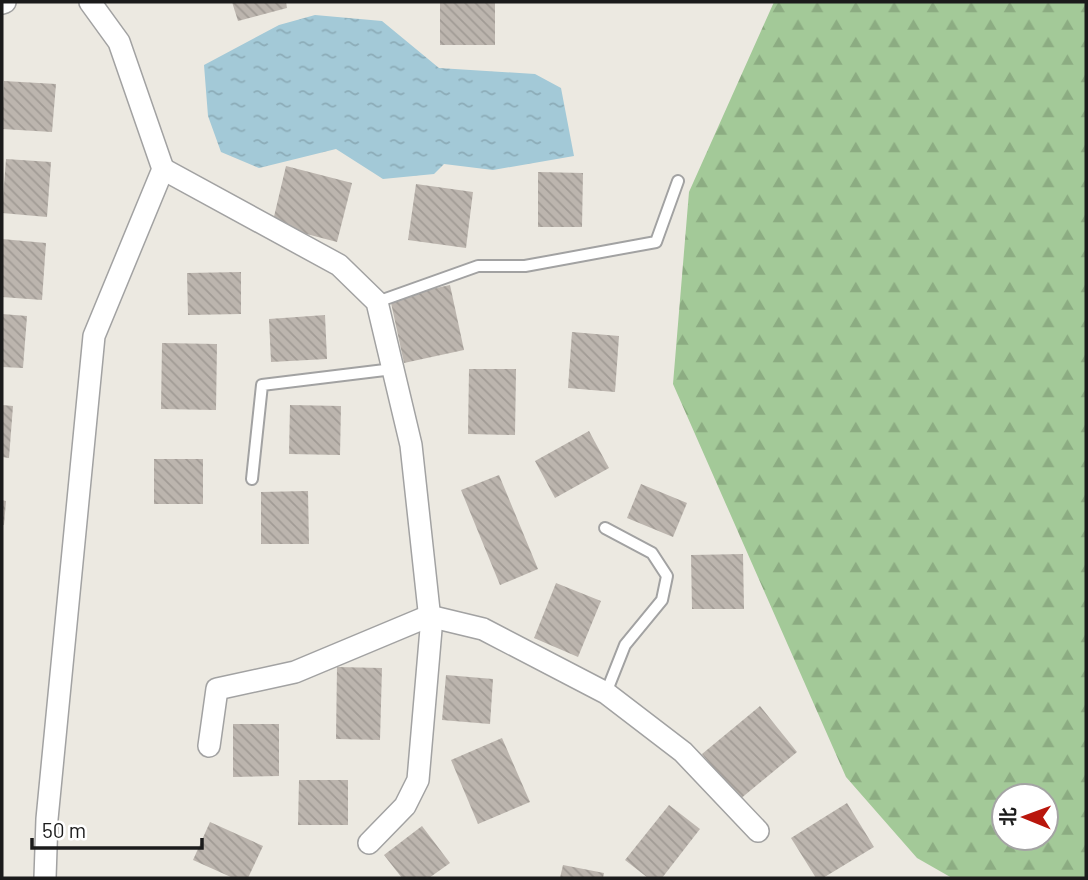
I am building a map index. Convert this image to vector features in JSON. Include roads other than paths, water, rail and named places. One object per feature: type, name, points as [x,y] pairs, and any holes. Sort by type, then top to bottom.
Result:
[{"type":"street","points":[[45,878],[47,819],[94,336],[163,169],[119,42],[90,2]]},
{"type":"street","points":[[163,169],[339,265],[377,302],[411,445],[431,629],[418,780],[405,806],[369,843]]},
{"type":"street","points":[[209,746],[217,689],[295,672],[429,616],[483,629],[606,693],[682,752],[758,831]]},
{"type":"lane","points":[[377,302],[478,266],[525,266],[656,242],[678,181]]},
{"type":"lane","points":[[252,479],[262,385],[393,369]]},
{"type":"lane","points":[[605,528],[652,553],[667,576],[662,600],[625,645],[606,693]]},
{"type":"water","points":[[315,15],[382,21],[439,68],[535,74],[561,88],[574,156],[493,170],[444,164],[434,174],[383,179],[336,149],[259,168],[221,152],[208,116],[204,65],[279,25]]}]
